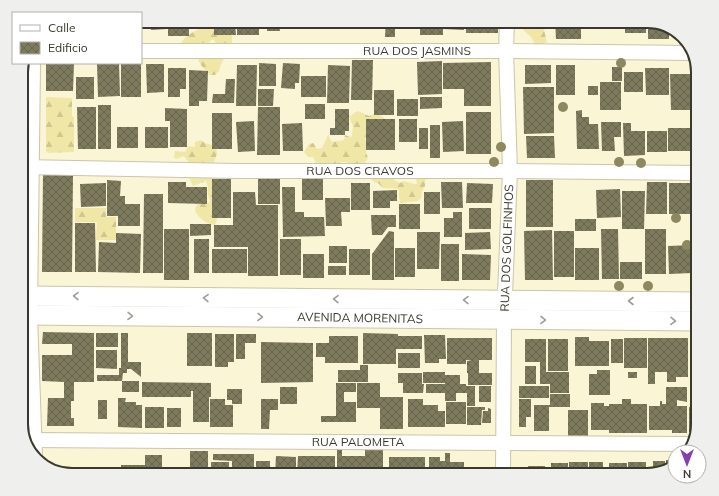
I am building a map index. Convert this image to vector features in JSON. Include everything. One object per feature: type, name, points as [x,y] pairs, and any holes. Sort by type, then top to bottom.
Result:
[{"type":"main road","name":"AVENIDA MORENITAS","points":[[28,296],[691,302]]},
{"type":"main road","name":"AVENIDA MORENITAS","points":[[28,315],[691,321]]},
{"type":"street","name":"RUA DOS GOLFINHOS","points":[[503,468],[504,319],[510,171],[506,52],[507,28]]},
{"type":"street","name":"RUA DOS JASMINS","points":[[142,51],[687,53]]},
{"type":"street","points":[[28,137],[33,64]]},
{"type":"street","name":"RUA DOS CRAVOS","points":[[28,167],[245,171],[691,173]]},
{"type":"street","points":[[28,378],[30,438]]},
{"type":"street","name":"RUA PALOMETA","points":[[31,440],[686,444]]},
{"type":"green space","points":[[200,28],[212,28],[219,33],[227,30],[232,36],[232,44],[226,47],[222,43],[216,43],[213,39],[207,44],[182,46],[182,41],[188,35]]},
{"type":"green space","points":[[523,28],[546,28],[544,30],[547,42],[540,46],[536,46],[531,37],[523,30]]},
{"type":"green space","points":[[203,56],[225,57],[219,71],[215,75],[210,75],[200,64],[198,60]]},
{"type":"green space","points":[[46,97],[72,98],[72,116],[74,117],[74,152],[48,153],[46,151]]},
{"type":"green space","points":[[357,111],[370,116],[373,114],[380,115],[385,119],[393,119],[387,125],[367,136],[365,139],[369,145],[366,152],[368,158],[363,164],[360,165],[342,162],[336,166],[317,165],[313,157],[308,157],[304,152],[309,144],[313,143],[317,149],[322,148],[328,135],[332,142],[344,140],[345,135],[350,137],[352,136],[353,126],[349,117]]},
{"type":"green space","points":[[201,140],[205,143],[216,146],[217,154],[213,164],[191,165],[184,156],[176,159],[174,157],[175,151],[185,152],[188,146],[195,147],[195,142]]},
{"type":"green space","points":[[196,173],[216,175],[218,210],[215,225],[203,220],[195,211],[196,206],[200,202],[210,202],[206,181],[193,186],[189,178]]},
{"type":"green space","points":[[422,174],[427,179],[425,180],[425,186],[422,191],[421,198],[418,201],[401,203],[399,198],[399,190],[393,188],[383,188],[371,179],[376,175],[394,178],[394,180],[400,183],[404,181],[417,184],[416,179]]},
{"type":"green space","points":[[75,208],[106,208],[106,217],[116,217],[116,240],[96,240],[97,222],[75,222]]},
{"type":"building","points":[[151,28],[167,28],[167,29],[151,30]]},
{"type":"building","points":[[168,28],[189,28],[189,36],[168,36]]},
{"type":"building","points":[[214,28],[236,28],[236,35],[214,35]]},
{"type":"building","points":[[237,28],[259,28],[259,35],[237,35]]},
{"type":"building","points":[[267,28],[280,28],[280,31],[267,31]]},
{"type":"building","points":[[281,28],[305,28],[305,29]]},
{"type":"building","points":[[386,28],[395,28],[395,37],[385,37]]},
{"type":"building","points":[[420,28],[464,28],[464,30],[443,29],[443,35],[420,35]]},
{"type":"building","points":[[466,28],[498,28],[498,33],[466,33]]},
{"type":"building","points":[[555,28],[581,28],[581,39],[556,39]]},
{"type":"building","points":[[625,28],[646,28],[646,33],[625,33]]},
{"type":"building","points":[[648,28],[661,30],[669,34],[669,39],[648,39]]},
{"type":"building","points":[[352,60],[373,60],[372,100],[351,100]]},
{"type":"building","points":[[442,61],[442,94],[418,95],[417,62]]},
{"type":"building","points":[[491,62],[491,106],[464,106],[464,89],[443,89],[443,63]]},
{"type":"building","points":[[259,63],[276,64],[276,86],[259,86]]},
{"type":"building","points":[[283,63],[300,64],[299,83],[295,83],[295,89],[281,88]]},
{"type":"building","points":[[46,64],[74,64],[73,91],[46,91]]},
{"type":"building","points":[[97,64],[119,64],[120,96],[98,97]]},
{"type":"building","points":[[121,64],[141,64],[141,97],[121,97]]},
{"type":"building","points":[[146,64],[164,64],[164,92],[147,93]]},
{"type":"building","points":[[237,65],[257,65],[256,106],[236,106]]},
{"type":"building","points":[[328,65],[350,66],[349,103],[327,103]]},
{"type":"building","points":[[525,65],[551,65],[551,83],[525,84]]},
{"type":"building","points":[[556,65],[575,65],[575,95],[556,95]]},
{"type":"building","points":[[612,67],[622,67],[622,81],[612,81]]},
{"type":"building","points":[[168,68],[186,68],[186,89],[180,89],[180,97],[168,97]]},
{"type":"building","points":[[645,68],[669,68],[669,95],[646,95]]},
{"type":"building","points":[[189,70],[208,71],[207,101],[199,101],[199,106],[189,106]]},
{"type":"building","points":[[624,72],[643,72],[643,92],[624,92]]},
{"type":"building","points":[[670,74],[691,74],[691,110],[671,110]]},
{"type":"building","points":[[301,76],[326,76],[326,97],[301,97]]},
{"type":"building","points":[[76,77],[94,77],[94,99],[76,99]]},
{"type":"building","points":[[226,79],[235,79],[234,103],[212,103],[213,94],[225,94]]},
{"type":"building","points":[[600,82],[621,82],[621,110],[600,110]]},
{"type":"building","points":[[588,86],[598,86],[598,95],[588,95]]},
{"type":"building","points":[[523,87],[554,87],[554,133],[524,134]]},
{"type":"building","points":[[258,89],[274,89],[273,106],[258,106]]},
{"type":"building","points":[[374,90],[394,90],[394,115],[374,115]]},
{"type":"building","points":[[420,97],[442,97],[442,108],[420,109]]},
{"type":"building","points":[[397,99],[418,99],[418,116],[397,116]]},
{"type":"building","points":[[305,104],[325,104],[325,119],[305,119]]},
{"type":"building","points":[[98,105],[111,105],[111,149],[98,149]]},
{"type":"building","points":[[77,107],[96,107],[96,149],[78,149]]},
{"type":"building","points":[[258,107],[280,107],[280,155],[257,155]]},
{"type":"building","points":[[165,108],[187,109],[187,147],[170,147],[170,121],[165,121]]},
{"type":"building","points":[[335,109],[349,109],[349,131],[345,131],[345,135],[330,135],[330,128],[335,128]]},
{"type":"building","points":[[582,110],[582,117],[589,117],[589,124],[598,124],[599,149],[577,149],[576,111]]},
{"type":"building","points":[[466,112],[491,112],[491,154],[466,154]]},
{"type":"building","points":[[212,113],[232,113],[232,149],[212,149]]},
{"type":"building","points":[[366,119],[395,119],[395,150],[366,150]]},
{"type":"building","points":[[399,119],[417,119],[417,142],[399,142]]},
{"type":"building","points":[[254,121],[255,151],[238,152],[236,122]]},
{"type":"building","points":[[463,121],[464,151],[443,152],[442,122]]},
{"type":"building","points":[[601,122],[621,122],[621,137],[614,137],[615,151],[602,151]]},
{"type":"building","points":[[302,123],[303,151],[283,151],[282,124]]},
{"type":"building","points":[[623,123],[631,123],[631,131],[645,131],[645,155],[624,156]]},
{"type":"building","points":[[430,125],[440,125],[440,158],[430,158]]},
{"type":"building","points":[[117,127],[138,127],[138,148],[117,148]]},
{"type":"building","points":[[145,127],[168,127],[168,148],[145,148]]},
{"type":"building","points":[[419,128],[428,128],[428,149],[419,149]]},
{"type":"building","points":[[668,128],[690,128],[690,151],[668,151]]},
{"type":"building","points":[[647,131],[667,131],[667,152],[647,152]]},
{"type":"building","points":[[526,136],[554,136],[555,158],[527,158]]},
{"type":"building","points":[[43,174],[73,175],[72,272],[42,272]]},
{"type":"building","points":[[258,176],[280,177],[280,204],[258,204]]},
{"type":"building","points":[[302,177],[323,177],[323,200],[302,200]]},
{"type":"building","points":[[212,179],[231,179],[231,218],[212,218]]},
{"type":"building","points":[[107,180],[121,181],[120,196],[125,196],[125,204],[140,204],[140,226],[118,226],[118,216],[107,216]]},
{"type":"building","points":[[526,180],[553,180],[553,227],[526,227]]},
{"type":"building","points":[[168,182],[186,182],[186,187],[207,187],[207,204],[168,203]]},
{"type":"building","points":[[441,182],[462,182],[463,208],[442,208]]},
{"type":"building","points":[[647,182],[667,182],[667,214],[646,214]]},
{"type":"building","points":[[106,183],[106,206],[81,207],[80,184]]},
{"type":"building","points":[[351,183],[370,183],[370,210],[351,210]]},
{"type":"building","points":[[467,183],[493,184],[492,203],[466,203]]},
{"type":"building","points":[[669,183],[691,183],[691,214],[669,214]]},
{"type":"building","points":[[282,187],[295,187],[295,212],[304,212],[304,217],[324,217],[325,236],[283,237]]},
{"type":"building","points":[[620,189],[621,217],[597,218],[596,190]]},
{"type":"building","points":[[397,190],[397,201],[390,201],[390,208],[373,208],[373,191]]},
{"type":"building","points":[[622,191],[645,191],[644,229],[622,229]]},
{"type":"building","points":[[233,192],[255,192],[256,205],[278,205],[278,276],[248,276],[248,247],[214,247],[214,225],[233,225]]},
{"type":"building","points":[[424,192],[440,192],[440,214],[424,214]]},
{"type":"building","points":[[144,194],[163,194],[163,273],[143,273]]},
{"type":"building","points":[[325,198],[350,198],[350,212],[341,212],[342,226],[326,226]]},
{"type":"building","points":[[399,204],[420,204],[420,229],[399,229]]},
{"type":"building","points":[[469,208],[491,208],[491,229],[469,229]]},
{"type":"building","points":[[453,212],[462,212],[462,237],[444,237],[444,218],[453,218]]},
{"type":"building","points":[[371,215],[396,215],[396,227],[388,227],[382,235],[372,235]]},
{"type":"building","points":[[575,219],[596,219],[596,231],[575,231]]},
{"type":"building","points":[[75,223],[95,223],[96,272],[75,272]]},
{"type":"building","points":[[190,224],[211,224],[211,235],[190,236]]},
{"type":"building","points":[[164,229],[189,229],[189,280],[164,280]]},
{"type":"building","points":[[601,229],[618,229],[619,279],[602,279]]},
{"type":"building","points":[[645,229],[666,229],[666,274],[645,274]]},
{"type":"building","points":[[552,230],[553,280],[525,280],[524,231]]},
{"type":"building","points":[[389,231],[394,232],[394,280],[372,280],[372,254]]},
{"type":"building","points":[[554,231],[574,231],[574,277],[554,277]]},
{"type":"building","points":[[417,232],[440,232],[439,269],[417,269]]},
{"type":"building","points":[[490,232],[491,249],[465,250],[465,233]]},
{"type":"building","points":[[116,233],[141,234],[140,273],[98,272],[99,242],[116,243]]},
{"type":"building","points":[[194,239],[209,239],[209,273],[194,273]]},
{"type":"building","points":[[280,239],[301,239],[301,275],[280,275]]},
{"type":"building","points":[[441,244],[459,244],[459,281],[441,281]]},
{"type":"building","points":[[691,245],[691,273],[669,274],[668,246]]},
{"type":"building","points":[[329,246],[347,246],[347,263],[329,263]]},
{"type":"building","points":[[395,248],[415,248],[415,277],[395,277]]},
{"type":"building","points":[[575,248],[599,248],[599,280],[575,280]]},
{"type":"building","points":[[212,249],[247,249],[247,273],[212,273]]},
{"type":"building","points":[[349,249],[370,249],[370,275],[349,275]]},
{"type":"building","points":[[303,254],[324,254],[324,278],[303,278]]},
{"type":"building","points":[[462,254],[491,255],[490,280],[462,280]]},
{"type":"building","points":[[620,262],[642,262],[642,279],[620,279]]},
{"type":"building","points":[[328,266],[346,266],[346,275],[328,275]]},
{"type":"building","points":[[43,332],[94,333],[94,382],[74,382],[74,401],[71,401],[71,418],[74,418],[74,426],[47,426],[48,398],[64,398],[64,382],[42,381],[42,355],[72,355],[72,344],[42,344]]},
{"type":"building","points":[[96,333],[118,333],[118,347],[96,347]]},
{"type":"building","points":[[121,333],[128,333],[128,362],[141,362],[141,377],[131,369],[127,369],[127,373],[123,373],[122,381],[97,381],[97,375],[119,375],[119,368],[121,368]]},
{"type":"building","points":[[187,333],[212,333],[212,366],[187,366]]},
{"type":"building","points":[[363,333],[398,334],[398,336],[422,336],[422,349],[396,349],[396,364],[363,364]]},
{"type":"building","points":[[215,334],[234,334],[234,362],[228,362],[228,367],[215,367]]},
{"type":"building","points":[[236,334],[256,334],[256,343],[245,343],[245,359],[236,359]]},
{"type":"building","points":[[424,335],[445,335],[446,359],[439,359],[439,363],[425,363]]},
{"type":"building","points":[[329,336],[358,336],[358,363],[325,363],[325,357],[316,357],[316,343],[329,343]]},
{"type":"building","points":[[575,337],[589,337],[589,341],[609,341],[609,366],[575,366]]},
{"type":"building","points":[[447,338],[492,338],[492,360],[479,360],[479,373],[467,373],[467,361],[472,360],[466,360],[466,364],[447,364]]},
{"type":"building","points":[[624,338],[647,338],[647,368],[624,368]]},
{"type":"building","points":[[648,338],[667,338],[667,372],[655,372],[655,384],[648,384]]},
{"type":"building","points":[[667,338],[688,338],[688,377],[676,377],[676,382],[667,382]]},
{"type":"building","points":[[525,339],[546,339],[546,372],[569,372],[569,393],[550,393],[550,384],[540,384],[540,362],[525,362]]},
{"type":"building","points":[[548,339],[568,339],[568,371],[548,371]]},
{"type":"building","points":[[611,339],[623,339],[623,363],[611,363]]},
{"type":"building","points":[[261,342],[313,343],[313,382],[261,383]]},
{"type":"building","points":[[96,350],[117,350],[117,369],[96,368]]},
{"type":"building","points":[[398,353],[420,353],[420,368],[398,368]]},
{"type":"building","points":[[360,365],[368,365],[368,382],[338,382],[338,370],[360,370]]},
{"type":"building","points":[[525,366],[536,366],[536,384],[525,384]]},
{"type":"building","points":[[597,370],[610,370],[610,395],[589,395],[589,374],[597,374]]},
{"type":"building","points":[[423,372],[445,372],[445,383],[423,383]]},
{"type":"building","points":[[628,372],[637,372],[637,378],[628,378]]},
{"type":"building","points":[[398,373],[422,373],[422,384],[424,384],[423,393],[403,393],[403,383],[398,383]]},
{"type":"building","points":[[468,373],[492,373],[492,385],[468,385]]},
{"type":"building","points":[[445,375],[460,375],[460,384],[475,386],[475,406],[467,406],[467,393],[456,393],[456,401],[445,401],[445,393],[426,393],[426,384],[445,384]]},
{"type":"building","points":[[122,381],[139,381],[139,392],[122,392]]},
{"type":"building","points":[[142,382],[211,383],[211,397],[209,397],[209,422],[193,422],[193,391],[191,391],[191,397],[142,397]]},
{"type":"building","points":[[336,383],[356,383],[356,392],[344,392],[344,402],[356,402],[356,422],[321,422],[321,416],[336,416]]},
{"type":"building","points":[[357,383],[380,383],[380,397],[403,397],[403,429],[380,429],[380,408],[357,408]]},
{"type":"building","points":[[479,386],[491,386],[491,402],[479,402]]},
{"type":"building","points":[[519,386],[549,386],[549,398],[519,398]]},
{"type":"building","points":[[280,387],[297,387],[297,404],[280,404]]},
{"type":"building","points":[[666,387],[687,387],[687,402],[677,400],[677,406],[687,406],[687,433],[672,433],[672,430],[649,430],[649,406],[660,406],[660,401],[662,401],[662,404],[666,404]]},
{"type":"building","points":[[227,389],[242,389],[242,404],[232,404],[232,400],[227,400]]},
{"type":"building","points":[[550,394],[570,394],[570,407],[549,407],[549,431],[534,431],[534,405],[550,405]]},
{"type":"building","points":[[118,398],[126,398],[125,402],[136,402],[136,405],[142,405],[142,428],[118,427]]},
{"type":"building","points":[[210,399],[225,399],[225,405],[233,405],[233,427],[210,427]]},
{"type":"building","points":[[261,399],[278,399],[278,410],[270,410],[269,429],[261,429]]},
{"type":"building","points":[[408,399],[423,399],[423,405],[438,405],[438,411],[445,411],[445,427],[408,427]]},
{"type":"building","points":[[519,399],[531,399],[531,417],[526,417],[526,427],[519,427]]},
{"type":"building","points":[[622,399],[631,399],[631,404],[647,404],[647,433],[609,433],[609,430],[591,430],[591,403],[604,403],[604,406],[609,406],[609,404],[622,404]]},
{"type":"building","points":[[98,400],[107,400],[107,419],[98,419]]},
{"type":"building","points":[[446,402],[466,402],[466,424],[446,424]]},
{"type":"building","points":[[145,407],[164,407],[164,428],[145,428]]},
{"type":"building","points":[[467,407],[485,407],[485,410],[482,410],[481,425],[467,425]]},
{"type":"building","points":[[689,407],[691,407],[691,432],[689,432]]},
{"type":"building","points":[[167,408],[181,408],[181,427],[167,427]]},
{"type":"building","points":[[488,408],[491,409],[491,423],[482,423],[483,411],[488,411]]},
{"type":"building","points":[[568,410],[588,410],[588,438],[568,438]]},
{"type":"building","points":[[337,450],[342,450],[342,456],[365,456],[365,450],[383,450],[383,468],[337,468]]},
{"type":"building","points":[[190,451],[208,451],[208,468],[190,468]]},
{"type":"building","points":[[445,453],[450,453],[450,462],[464,462],[464,468],[429,468],[429,457],[440,457],[440,461],[445,461]]},
{"type":"building","points":[[213,454],[254,454],[254,468],[232,468],[232,461],[213,460]]},
{"type":"building","points":[[145,455],[162,455],[162,468],[121,468],[121,465],[145,465]]},
{"type":"building","points":[[276,456],[296,457],[296,467],[275,468]]},
{"type":"building","points":[[298,456],[335,456],[335,468],[297,468]]},
{"type":"building","points":[[389,457],[425,457],[425,468],[389,468]]},
{"type":"building","points":[[256,461],[270,461],[270,468],[256,468]]},
{"type":"building","points":[[653,461],[665,461],[664,465],[653,468]]},
{"type":"building","points":[[211,462],[229,462],[229,468],[211,468]]},
{"type":"building","points":[[569,462],[588,462],[588,468],[569,468]]},
{"type":"building","points":[[589,462],[603,462],[603,468],[589,468]]},
{"type":"building","points":[[628,462],[646,462],[646,468],[628,468]]},
{"type":"building","points":[[551,463],[568,463],[568,468],[551,468]]},
{"type":"building","points":[[609,463],[627,463],[627,468],[609,468]]},
{"type":"building","points":[[528,466],[545,466],[545,468],[528,468]]}]
